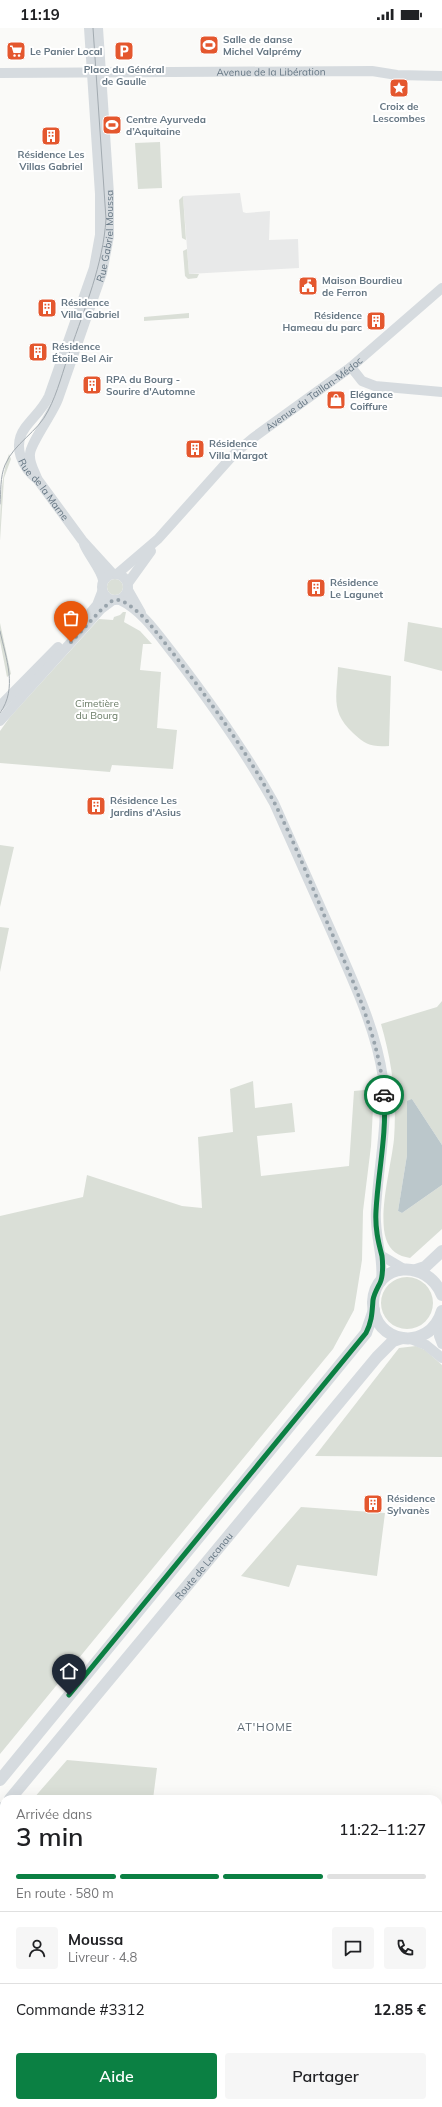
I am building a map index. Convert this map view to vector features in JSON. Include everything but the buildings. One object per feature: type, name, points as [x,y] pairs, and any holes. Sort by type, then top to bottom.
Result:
[{"type":"main road","points":[[406,1339],[392,1335],[384,1329],[377,1320],[373,1300],[381,1282],[392,1273],[424,1267],[442,1251]]},
{"type":"main road","points":[[410,1269],[433,1279],[442,1295]]},
{"type":"main road","points":[[0,1780],[366,1333],[374,1310]]},
{"type":"main road","name":"Route de Lacanau","points":[[13,1795],[377,1357],[393,1341],[428,1333],[441,1315]]},
{"type":"street","points":[[89,28],[96,73]]},
{"type":"street","points":[[96,73],[98,28]]},
{"type":"street","name":"Avenue de la Libération","points":[[0,73],[364,71],[397,75],[442,76]]},
{"type":"street","name":"Rue Gabriel Moussa","points":[[21,434],[41,410],[50,396],[90,279],[98,250],[101,204],[96,73]]},
{"type":"street","name":"Rue Gabriel Moussa","points":[[38,480],[31,463],[31,448],[45,426],[58,399],[102,273],[107,251],[110,219],[96,73]]},
{"type":"street","name":"Avenue du Taillan-Médoc","points":[[115,574],[158,539],[243,447],[270,425],[351,367],[442,288]]},
{"type":"street","points":[[351,367],[362,382],[375,386],[442,392]]},
{"type":"street","name":"Rue de la Marne","points":[[21,434],[19,446],[21,459],[29,473],[38,480],[82,540],[115,574]]},
{"type":"street","name":"Avenue du Taillan-Médoc","points":[[128,586],[154,549],[158,539]]},
{"type":"street","name":"Rue de la Marne","points":[[82,540],[89,557],[102,575],[103,580]]},
{"type":"street","points":[[0,706],[97,606],[102,592],[103,580],[115,574],[122,576],[143,617],[229,729],[271,797],[358,993],[373,1037],[383,1077],[385,1130],[375,1226],[377,1241],[382,1256],[381,1282]]},
{"type":"street","points":[[0,721],[101,610],[126,594],[128,586]]},
{"type":"street","points":[[102,592],[106,598],[117,600],[143,617]]},
{"type":"street","points":[[382,1256],[410,1269]]},
{"type":"street","points":[[441,1315],[439,1336],[442,1344]]},
{"type":"street","points":[[406,1339],[426,1345],[442,1358]]},
{"type":"shaded area","points":[[240,193],[243,212],[270,211],[269,240],[298,239],[299,268],[189,274],[183,196]]},
{"type":"shaded area","points":[[412,1099],[442,1145],[442,1185],[402,1213],[398,1211],[407,1155],[407,1101]]},
{"type":"green space","points":[[160,142],[162,188],[138,189],[135,143]]},
{"type":"green space","points":[[183,196],[186,240],[182,238],[179,200]]},
{"type":"green space","points":[[187,249],[189,274],[199,274],[197,278],[188,279],[185,276],[183,251]]},
{"type":"green space","points":[[189,313],[189,318],[144,321],[144,317]]},
{"type":"green space","points":[[9,454],[11,459],[4,478],[0,541],[2,485]]},
{"type":"green space","points":[[112,579],[118,579],[123,584],[121,593],[118,595],[112,595],[107,590],[107,584]]},
{"type":"green space","name":"Cimetière du Bourg","points":[[126,612],[124,622],[140,631],[152,644],[143,644],[140,670],[161,672],[157,728],[177,730],[173,769],[112,765],[110,772],[0,763],[0,731],[10,717],[99,619],[113,620],[114,617]]},
{"type":"green space","points":[[408,622],[442,628],[442,671],[404,661]]},
{"type":"green space","points":[[0,623],[11,674],[7,677],[0,641]]},
{"type":"green space","points":[[338,667],[391,676],[389,746],[378,746],[365,743],[353,733],[341,718],[336,703]]},
{"type":"green space","points":[[0,845],[14,847],[0,907]]},
{"type":"green space","points":[[0,927],[9,928],[0,972]]},
{"type":"green space","points":[[442,1001],[442,1145],[412,1099],[407,1155],[398,1211],[402,1213],[442,1185],[442,1229],[410,1258],[402,1256],[392,1250],[386,1239],[384,1228],[384,1203],[394,1139],[395,1110],[391,1067],[381,1024],[437,1007]]},
{"type":"green space","points":[[253,1081],[255,1108],[292,1103],[295,1132],[257,1136],[261,1176],[349,1166],[354,1091],[374,1089],[371,1146],[363,1211],[362,1260],[354,1310],[333,1349],[0,1754],[0,1216],[83,1197],[87,1175],[182,1206],[202,1208],[198,1137],[233,1132],[230,1089]]},
{"type":"green space","points":[[407,1277],[417,1279],[425,1285],[431,1293],[433,1303],[431,1313],[425,1321],[417,1327],[407,1329],[397,1327],[389,1321],[383,1313],[381,1303],[383,1293],[389,1285],[397,1279]]},
{"type":"green space","points":[[416,1346],[425,1350],[442,1365],[442,1457],[315,1456],[399,1348]]},
{"type":"green space","points":[[301,1507],[385,1513],[377,1576],[297,1565],[289,1587],[241,1576]]},
{"type":"green space","points":[[67,1760],[157,1768],[154,1795],[36,1795]]},
{"type":"tram line","points":[[0,504],[1,479],[9,457],[44,418],[55,396],[92,286],[101,253],[106,219],[93,28]]},
{"type":"tram line","points":[[0,631],[9,673],[8,694],[0,713]]},
{"type":"way so far","points":[[71,642],[101,610],[113,600],[125,602],[143,617],[153,628],[197,684],[229,729],[274,803],[358,993],[373,1037],[383,1077],[384,1095]]},
{"type":"place","name":"Salle de danse Michel Valprémy","points":[[209,45]]},
{"type":"place","name":"Le Panier Local","points":[[16,51]]},
{"type":"place","name":"Place du Général de Gaulle","points":[[124,51]]},
{"type":"place","name":"Croix de Lescombes","points":[[399,88]]},
{"type":"place","name":"Centre Ayurveda d’Aquitaine","points":[[112,125]]},
{"type":"place","name":"Résidence Les Villas Gabriel","points":[[51,136]]},
{"type":"place","name":"Maison Bourdieu de Ferron","points":[[308,286]]},
{"type":"place","name":"Résidence Villa Gabriel","points":[[47,308]]},
{"type":"place","name":"Résidence Hameau du parc","points":[[376,321]]},
{"type":"place","name":"Résidence Étoile Bel Air","points":[[38,352]]},
{"type":"place","name":"RPA du Bourg - Sourire d'Automne","points":[[92,385]]},
{"type":"place","name":"Elégance Coiffure","points":[[336,400]]},
{"type":"place","name":"Résidence Villa Margot","points":[[195,449]]},
{"type":"place","name":"Résidence Le Lagunet","points":[[316,588]]},
{"type":"place","name":"Résidence Les Jardins d'Asius","points":[[96,806]]},
{"type":"place","name":"Résidence Sylvanès","points":[[373,1504]]},
{"type":"district","name":"AT'HOME","points":[[265,1727]]},
{"type":"route","points":[[69,1695],[366,1333],[374,1310],[373,1300],[376,1290],[381,1282],[382,1274],[382,1256],[377,1241],[375,1226],[385,1130],[384,1095]]}]
